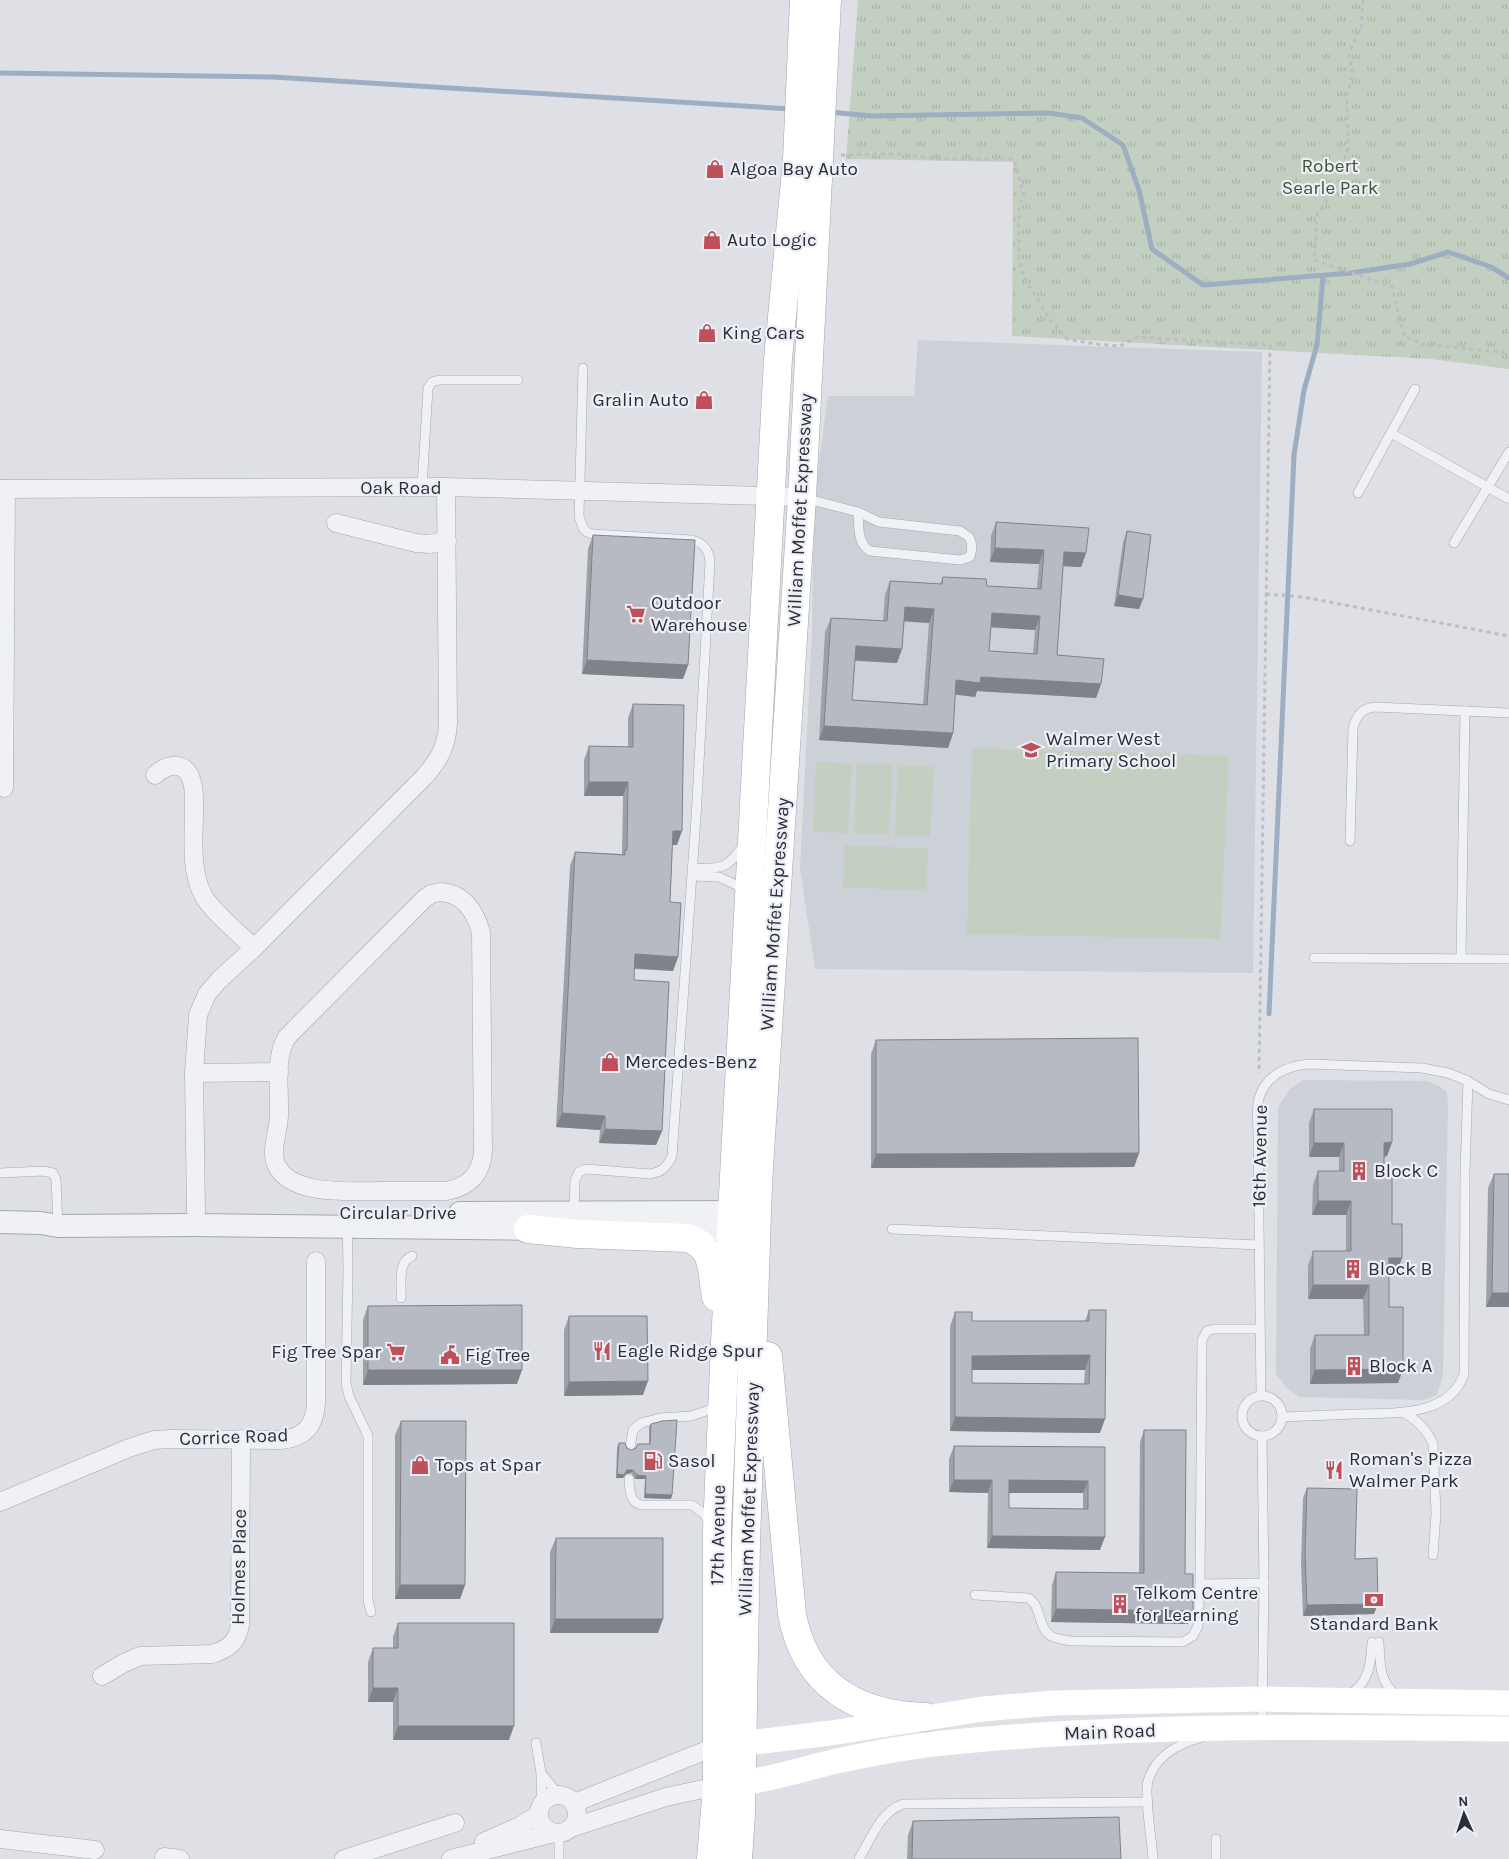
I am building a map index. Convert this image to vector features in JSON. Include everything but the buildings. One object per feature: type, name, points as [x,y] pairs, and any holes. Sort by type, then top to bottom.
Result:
[{"type":"main road","name":"William Moffet Expressway","points":[[745,1221],[802,497],[817,160],[812,78],[804,0]]},
{"type":"main road","name":"William Moffet Expressway","points":[[812,78],[827,0]]},
{"type":"main road","name":"William Moffet Expressway","points":[[729,1745],[755,1311],[745,1221],[749,891],[770,496],[778,359],[817,160]]},
{"type":"main road","name":"17th Avenue","points":[[711,1859],[729,1785],[729,1745],[718,1530],[725,1332],[745,1221]]},
{"type":"main road","points":[[528,1229],[578,1234],[678,1236],[697,1241],[706,1249],[710,1259],[718,1308],[725,1332]]},
{"type":"main road","points":[[755,1311],[764,1322],[766,1335],[792,1614],[800,1643],[820,1675],[848,1699],[880,1712],[926,1717]]},
{"type":"main road","name":"Main Road","points":[[729,1745],[831,1734],[983,1709],[1053,1703],[1262,1699],[1509,1703]]},
{"type":"main road","name":"Main Road","points":[[729,1785],[847,1759],[962,1741],[1107,1730],[1262,1728],[1509,1729]]},
{"type":"main road","points":[[729,1785],[738,1859]]},
{"type":"street","name":"Oak Road","points":[[3,489],[446,487],[802,497]]},
{"type":"street","points":[[196,1212],[194,1073],[197,1026],[202,1003],[213,985],[254,948],[424,777],[440,758],[445,746],[448,723],[446,487]]},
{"type":"street","points":[[3,489],[4,788]]},
{"type":"street","points":[[336,523],[416,543],[447,542]]},
{"type":"street","points":[[155,775],[166,766],[173,765],[185,769],[189,774],[193,789],[197,880],[202,895],[254,948]]},
{"type":"street","points":[[448,892],[466,902],[474,912],[481,932],[483,1151],[480,1168],[470,1181],[463,1186],[447,1191],[339,1191],[311,1187],[288,1179],[277,1167],[274,1154],[278,1129],[279,1072],[283,1044],[287,1037],[424,899],[431,894],[448,892]]},
{"type":"street","points":[[194,1073],[279,1072]]},
{"type":"street","name":"Circular Drive","points":[[0,1222],[52,1221],[196,1212],[528,1229],[745,1221]]},
{"type":"street","name":"Circular Drive","points":[[52,1221],[194,1226],[574,1213],[745,1221]]},
{"type":"street","name":"Corrice Road","points":[[0,1502],[143,1443],[171,1439],[290,1439],[307,1429],[313,1422],[316,1403],[316,1261]]},
{"type":"street","name":"Holmes Place","points":[[102,1676],[124,1662],[140,1656],[212,1654],[222,1651],[234,1643],[240,1625],[241,1439]]},
{"type":"street","points":[[574,1803],[729,1745]]},
{"type":"street","points":[[455,1858],[561,1832],[666,1797],[729,1785]]},
{"type":"street","points":[[455,1858],[498,1836],[540,1809],[549,1797],[558,1794],[574,1803],[578,1816],[561,1832]]},
{"type":"street","points":[[540,1809],[543,1826],[561,1832]]},
{"type":"street","points":[[344,1859],[455,1823]]},
{"type":"street","points":[[0,1839],[95,1850]]},
{"type":"lane","points":[[574,1213],[575,1180],[579,1172],[586,1170],[650,1174],[665,1168],[672,1156],[692,872],[710,556],[703,545],[692,540],[593,534],[583,528],[580,520],[579,490],[583,368]]},
{"type":"lane","points":[[422,487],[428,388],[432,382],[439,380],[518,380]]},
{"type":"lane","points":[[1358,493],[1415,389]]},
{"type":"lane","points":[[1391,433],[1509,498]]},
{"type":"lane","points":[[1454,543],[1509,452]]},
{"type":"lane","points":[[802,497],[858,512],[879,522],[965,534],[971,540],[970,556],[960,560],[870,551],[863,546],[860,540],[858,512]]},
{"type":"lane","points":[[1350,842],[1353,728],[1359,714],[1369,708],[1509,712]]},
{"type":"lane","points":[[1461,958],[1465,711]]},
{"type":"lane","points":[[692,872],[727,865],[739,852],[752,832]]},
{"type":"lane","points":[[692,872],[719,877],[749,891]]},
{"type":"lane","points":[[1314,958],[1509,959]]},
{"type":"lane","name":"16th Avenue","points":[[1261,1395],[1259,1099],[1266,1085],[1276,1075],[1294,1065],[1422,1068],[1448,1073],[1468,1081],[1489,1094],[1509,1100]]},
{"type":"lane","points":[[1282,1416],[1405,1413],[1449,1397],[1457,1390],[1464,1374],[1465,1172],[1468,1081]]},
{"type":"lane","points":[[0,1173],[43,1171],[52,1173],[56,1180],[52,1221]]},
{"type":"lane","points":[[347,1221],[346,1383],[349,1396],[368,1436],[368,1600],[372,1612]]},
{"type":"lane","points":[[892,1228],[1259,1245]]},
{"type":"lane","points":[[401,1298],[403,1264],[412,1256]]},
{"type":"lane","points":[[975,1595],[1021,1597],[1033,1600],[1045,1630],[1051,1636],[1071,1641],[1183,1642],[1193,1636],[1198,1626],[1200,1584],[1202,1340],[1207,1331],[1214,1329],[1260,1329]]},
{"type":"lane","points":[[1261,1395],[1268,1396],[1278,1404],[1282,1416],[1278,1428],[1268,1435],[1262,1436],[1250,1432],[1242,1422],[1245,1404],[1249,1400],[1261,1395]]},
{"type":"lane","points":[[630,1447],[635,1428],[641,1423],[660,1418],[691,1416],[722,1405]]},
{"type":"lane","points":[[1405,1413],[1423,1426],[1429,1434],[1435,1453],[1436,1512],[1433,1555]]},
{"type":"lane","points":[[1153,1859],[1148,1782],[1156,1764],[1170,1750],[1195,1740],[1262,1728],[1264,1583],[1262,1436]]},
{"type":"lane","points":[[628,1479],[632,1500],[638,1504],[692,1505],[703,1513],[718,1530]]},
{"type":"lane","points":[[1200,1584],[1264,1583]]},
{"type":"lane","points":[[1338,1701],[1351,1694],[1362,1684],[1371,1662],[1376,1642],[1386,1684],[1396,1695],[1409,1701]]},
{"type":"lane","points":[[536,1743],[541,1773],[540,1809]]},
{"type":"lane","points":[[541,1773],[558,1794]]},
{"type":"lane","points":[[859,1859],[883,1817],[903,1804],[1148,1802]]},
{"type":"lane","points":[[559,1859],[561,1832]]},
{"type":"lane","points":[[1216,1839],[1216,1859]]},
{"type":"path","points":[[1363,0],[1361,27],[1348,53],[1353,75],[1347,95],[1348,147],[1337,184],[1317,215],[1314,260],[1392,287],[1404,336],[1422,344],[1509,353]]},
{"type":"path","points":[[817,160],[903,154],[935,159],[1014,159],[1024,195],[1019,208],[1019,262],[1025,279],[1049,318],[1067,339],[1120,346],[1137,336],[1270,345],[1259,1099]]},
{"type":"path","points":[[1266,594],[1303,597],[1509,636]]},
{"type":"shaded area","name":"Walmer West Primary School","points":[[918,340],[1262,352],[1253,973],[815,969],[800,868],[812,632],[814,500],[828,396],[914,396]]},
{"type":"shaded area","points":[[1303,1080],[1428,1081],[1447,1092],[1443,1375],[1437,1395],[1423,1400],[1300,1397],[1287,1388],[1276,1374],[1278,1107],[1290,1089]]},
{"type":"green space","name":"Robert Searle Park","points":[[858,0],[1509,0],[1509,369],[1431,359],[1012,336],[1013,162],[846,159]]},
{"type":"green space","points":[[972,748],[1229,756],[1220,939],[967,934]]},
{"type":"green space","points":[[816,762],[852,764],[848,833],[813,832]]},
{"type":"green space","points":[[857,764],[893,765],[889,835],[854,833]]},
{"type":"green space","points":[[898,765],[934,767],[930,837],[895,835]]},
{"type":"green space","points":[[845,845],[928,849],[926,891],[843,887]]},
{"type":"waterway","points":[[0,73],[273,77],[791,109]]},
{"type":"waterway","points":[[829,112],[872,116],[1049,113],[1082,118],[1123,145],[1139,190],[1152,249],[1203,285],[1351,273],[1410,264],[1448,252],[1491,267],[1509,278]]},
{"type":"waterway","points":[[1269,1014],[1294,455],[1304,390],[1317,345],[1323,276]]},
{"type":"place","name":"Algoa Bay Auto","points":[[715,169]]},
{"type":"place","name":"Auto Logic","points":[[712,240]]},
{"type":"place","name":"King Cars","points":[[707,333]]},
{"type":"place","name":"Gralin Auto","points":[[704,400]]},
{"type":"place","name":"Outdoor Warehouse","points":[[636,614]]},
{"type":"place","name":"Walmer West Primary School","points":[[1031,750]]},
{"type":"place","name":"Mercedes-Benz","points":[[610,1062]]},
{"type":"place","name":"Block C","points":[[1359,1171]]},
{"type":"place","name":"Block B","points":[[1353,1269]]},
{"type":"place","name":"Eagle Ridge Spur","points":[[602,1351]]},
{"type":"place","name":"Fig Tree Spar","points":[[396,1352]]},
{"type":"place","name":"Fig Tree","points":[[450,1355]]},
{"type":"place","name":"Block A","points":[[1354,1366]]},
{"type":"place","name":"Sasol","points":[[653,1461]]},
{"type":"place","name":"Tops at Spar","points":[[420,1465]]},
{"type":"place","name":"Roman's Pizza Walmer Park","points":[[1334,1470]]},
{"type":"place","name":"Standard Bank","points":[[1374,1600]]},
{"type":"place","name":"Telkom Centre for Learning","points":[[1120,1604]]}]
